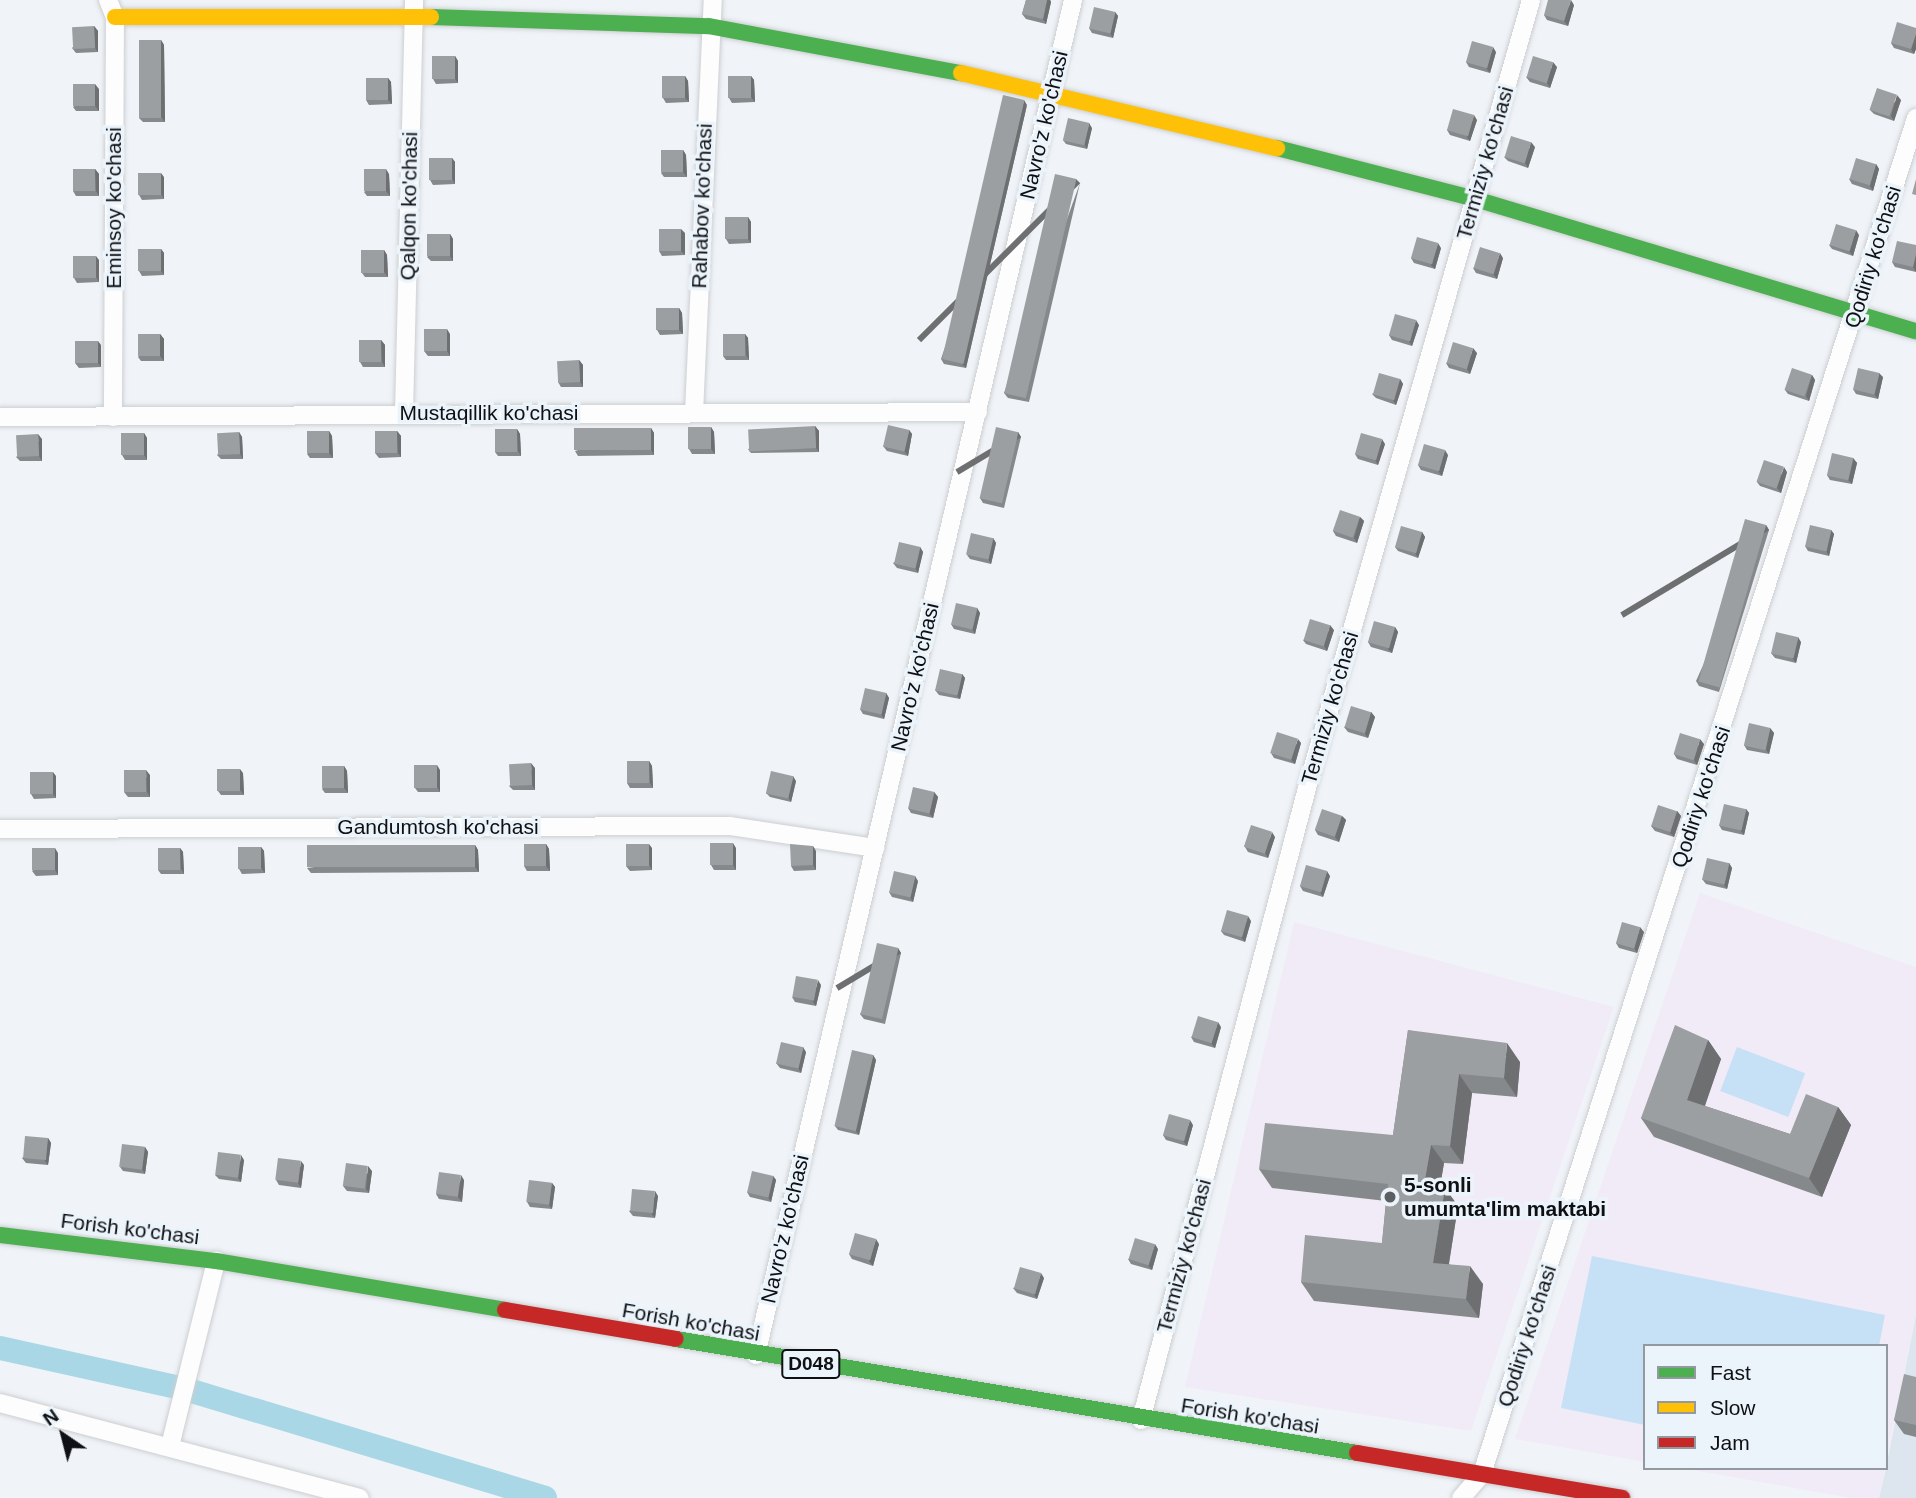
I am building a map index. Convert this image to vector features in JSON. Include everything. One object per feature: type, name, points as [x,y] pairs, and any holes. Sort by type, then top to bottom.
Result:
[{"type":"street","name":"Eminsoy ko'chasi","points":[[108,0],[116,18],[113,417]]},
{"type":"street","name":"Rahabov ko'chasi","points":[[694,413],[709,26],[713,0]]},
{"type":"street","name":"Navro'z ko'chasi","points":[[756,1355],[1073,0]]},
{"type":"street","name":"Termiziy ko'chasi","points":[[1141,1420],[1307,788],[1531,0]]},
{"type":"street","points":[[116,18],[414,8],[709,26],[1052,90],[1475,199],[1916,331]]},
{"type":"street","name":"Qalqon ko'chasi","points":[[404,413],[414,8]]},
{"type":"street","name":"Qodiriy ko'chasi","points":[[1482,1474],[1857,313],[1916,118]]},
{"type":"street","name":"Mustaqillik ko'chasi","points":[[0,417],[978,412]]},
{"type":"street","name":"Gandumtosh ko'chasi","points":[[0,829],[730,826],[874,848]]},
{"type":"street","name":"Forish ko'chasi","points":[[0,1235],[216,1261],[1141,1420],[1622,1498]]},
{"type":"street","points":[[170,1446],[216,1261]]},
{"type":"street","points":[[0,1403],[354,1497]]},
{"type":"street","points":[[1461,1498],[1482,1474]]},
{"type":"shaded area","points":[[1700,893],[1916,967],[1916,1314],[1888,1452],[1888,1344],[1643,1344],[1643,1462],[1515,1439]]},
{"type":"shaded area","name":"5-sonli umumta'lim maktabi","points":[[1294,922],[1614,1007],[1471,1431],[1185,1387]]},
{"type":"shaded area","points":[[1737,1047],[1805,1073],[1788,1117],[1720,1091]]},
{"type":"shaded area","points":[[1592,1256],[1885,1315],[1879,1344],[1643,1344],[1643,1425],[1561,1408]]},
{"type":"shaded area","points":[[1916,1314],[1916,1498],[1879,1498],[1886,1470],[1888,1470],[1888,1458]]},
{"type":"shaded area","points":[[1692,1470],[1885,1470],[1879,1498],[1851,1498]]},
{"type":"building","points":[[1026,0],[1047,0],[1043,19],[1022,14]]},
{"type":"building","points":[[1548,0],[1571,0],[1564,21],[1544,15]]},
{"type":"building","points":[[1094,7],[1115,12],[1110,33],[1089,28]]},
{"type":"building","points":[[1897,22],[1916,28],[1911,49],[1891,43]]},
{"type":"building","points":[[94,26],[95,48],[73,49],[72,27]]},
{"type":"building","points":[[139,40],[161,40],[161,118],[139,118]]},
{"type":"building","points":[[1472,41],[1493,47],[1487,68],[1466,62]]},
{"type":"building","points":[[432,56],[455,56],[455,79],[432,79]]},
{"type":"building","points":[[1533,56],[1553,62],[1547,83],[1527,77]]},
{"type":"building","points":[[662,76],[685,76],[685,98],[662,98]]},
{"type":"building","points":[[728,76],[751,76],[751,98],[728,98]]},
{"type":"building","points":[[366,78],[388,78],[388,100],[366,100]]},
{"type":"building","points":[[73,84],[95,84],[95,106],[73,106]]},
{"type":"building","points":[[1877,88],[1897,95],[1889,117],[1870,110]]},
{"type":"building","points":[[1003,95],[1024,100],[963,364],[942,359]]},
{"type":"building","points":[[1453,109],[1474,115],[1468,136],[1447,130]]},
{"type":"building","points":[[1068,118],[1089,123],[1084,145],[1063,140]]},
{"type":"building","points":[[1511,136],[1531,142],[1525,163],[1505,157]]},
{"type":"building","points":[[661,150],[683,150],[683,172],[661,172]]},
{"type":"building","points":[[429,158],[452,158],[452,180],[429,180]]},
{"type":"building","points":[[1856,158],[1876,164],[1870,185],[1850,179]]},
{"type":"building","points":[[73,169],[95,169],[95,191],[73,191]]},
{"type":"building","points":[[364,169],[386,169],[386,191],[364,191]]},
{"type":"building","points":[[138,173],[161,173],[161,195],[138,195]]},
{"type":"building","points":[[1055,174],[1076,179],[1026,398],[1004,393]]},
{"type":"building","points":[[1916,179],[1916,195],[1912,194]]},
{"type":"building","points":[[725,217],[748,217],[748,239],[725,239]]},
{"type":"building","points":[[1836,224],[1856,230],[1850,251],[1830,245]]},
{"type":"building","points":[[659,229],[681,229],[681,251],[659,251]]},
{"type":"building","points":[[427,234],[450,234],[450,256],[427,256]]},
{"type":"building","points":[[1417,237],[1438,243],[1432,264],[1411,258]]},
{"type":"building","points":[[1897,241],[1916,245],[1913,267],[1892,262]]},
{"type":"building","points":[[1480,247],[1500,253],[1494,274],[1474,268]]},
{"type":"building","points":[[138,249],[161,249],[161,271],[138,271]]},
{"type":"building","points":[[361,250],[384,250],[384,273],[361,273]]},
{"type":"building","points":[[73,256],[96,256],[96,278],[73,278]]},
{"type":"building","points":[[656,308],[679,308],[679,330],[656,330]]},
{"type":"building","points":[[1395,314],[1416,320],[1410,341],[1389,335]]},
{"type":"building","points":[[424,329],[447,329],[447,351],[424,351]]},
{"type":"building","points":[[138,334],[160,334],[160,356],[138,356]]},
{"type":"building","points":[[723,334],[745,334],[745,356],[723,356]]},
{"type":"building","points":[[359,340],[381,340],[381,362],[359,362]]},
{"type":"building","points":[[75,341],[98,341],[98,363],[75,363]]},
{"type":"building","points":[[1453,342],[1473,348],[1467,369],[1447,363]]},
{"type":"building","points":[[579,360],[580,382],[558,383],[557,361]]},
{"type":"building","points":[[1792,368],[1812,375],[1804,397],[1785,390]]},
{"type":"building","points":[[1858,368],[1879,373],[1874,394],[1853,389]]},
{"type":"building","points":[[1379,373],[1400,379],[1394,400],[1373,394]]},
{"type":"building","points":[[888,425],[909,430],[904,451],[883,446]]},
{"type":"building","points":[[815,426],[816,448],[749,451],[748,430]]},
{"type":"building","points":[[688,427],[711,427],[711,449],[688,449]]},
{"type":"building","points":[[996,427],[1018,432],[1002,503],[980,498]]},
{"type":"building","points":[[574,428],[651,428],[651,450],[574,450]]},
{"type":"building","points":[[495,429],[517,429],[517,452],[495,452]]},
{"type":"building","points":[[307,431],[329,431],[329,453],[307,453]]},
{"type":"building","points":[[375,431],[397,431],[397,453],[375,453]]},
{"type":"building","points":[[239,432],[240,454],[218,455],[217,433]]},
{"type":"building","points":[[121,433],[144,433],[144,455],[121,455]]},
{"type":"building","points":[[1361,433],[1382,439],[1376,460],[1355,454]]},
{"type":"building","points":[[38,434],[39,456],[17,457],[16,435]]},
{"type":"building","points":[[1424,444],[1445,450],[1439,471],[1418,465]]},
{"type":"building","points":[[1832,453],[1853,458],[1848,480],[1827,475]]},
{"type":"building","points":[[1764,460],[1784,467],[1776,489],[1757,482]]},
{"type":"building","points":[[1340,510],[1360,517],[1353,538],[1333,531]]},
{"type":"building","points":[[1745,519],[1766,525],[1720,688],[1698,681]]},
{"type":"building","points":[[1810,525],[1831,530],[1826,551],[1805,546]]},
{"type":"building","points":[[1401,526],[1422,532],[1416,553],[1395,547]]},
{"type":"building","points":[[971,533],[993,538],[988,560],[966,554]]},
{"type":"building","points":[[899,542],[920,547],[915,568],[894,563]]},
{"type":"building","points":[[956,603],[977,608],[972,629],[951,624]]},
{"type":"building","points":[[1310,619],[1330,625],[1324,646],[1304,640]]},
{"type":"building","points":[[1374,621],[1395,627],[1389,648],[1368,642]]},
{"type":"building","points":[[1776,632],[1798,637],[1793,659],[1771,653]]},
{"type":"building","points":[[940,669],[962,674],[957,696],[935,690]]},
{"type":"building","points":[[865,688],[886,693],[881,714],[860,709]]},
{"type":"building","points":[[1351,706],[1371,712],[1365,733],[1345,727]]},
{"type":"building","points":[[1749,723],[1770,728],[1765,750],[1744,745]]},
{"type":"building","points":[[1277,732],[1298,739],[1291,760],[1270,753]]},
{"type":"building","points":[[1680,733],[1700,739],[1694,760],[1674,754]]},
{"type":"building","points":[[627,761],[649,761],[649,783],[627,783]]},
{"type":"building","points":[[531,763],[532,785],[510,786],[509,764]]},
{"type":"building","points":[[414,765],[437,765],[437,788],[414,788]]},
{"type":"building","points":[[322,766],[344,766],[344,788],[322,788]]},
{"type":"building","points":[[217,769],[240,769],[240,791],[217,791]]},
{"type":"building","points":[[124,770],[146,770],[146,792],[124,792]]},
{"type":"building","points":[[771,771],[793,776],[788,799],[766,793]]},
{"type":"building","points":[[30,772],[53,772],[53,794],[30,794]]},
{"type":"building","points":[[913,787],[934,792],[929,813],[908,808]]},
{"type":"building","points":[[1724,804],[1746,809],[1741,831],[1719,825]]},
{"type":"building","points":[[1658,805],[1677,811],[1670,832],[1651,826]]},
{"type":"building","points":[[1322,809],[1342,816],[1335,837],[1315,830]]},
{"type":"building","points":[[1251,825],[1272,832],[1265,854],[1244,847]]},
{"type":"building","points":[[710,843],[733,843],[733,865],[710,865]]},
{"type":"building","points":[[524,844],[546,844],[546,866],[524,866]]},
{"type":"building","points":[[626,844],[649,844],[649,866],[626,866]]},
{"type":"building","points":[[790,844],[813,846],[813,865],[791,866]]},
{"type":"building","points":[[307,845],[475,845],[475,867],[307,867]]},
{"type":"building","points":[[238,847],[261,847],[261,869],[238,869]]},
{"type":"building","points":[[32,848],[55,848],[55,870],[32,870]]},
{"type":"building","points":[[158,848],[180,848],[180,870],[158,870]]},
{"type":"building","points":[[1707,858],[1729,863],[1724,885],[1702,879]]},
{"type":"building","points":[[1306,865],[1327,871],[1321,892],[1300,886]]},
{"type":"building","points":[[894,871],[915,876],[910,897],[889,892]]},
{"type":"building","points":[[1227,910],[1248,916],[1242,937],[1221,931]]},
{"type":"building","points":[[1622,922],[1640,927],[1634,948],[1616,943]]},
{"type":"building","points":[[877,943],[898,948],[882,1019],[861,1014]]},
{"type":"building","points":[[796,976],[818,980],[814,1001],[792,997]]},
{"type":"building","points":[[1198,1016],[1218,1022],[1212,1043],[1192,1037]]},
{"type":"building","points":[[1675,1025],[1708,1040],[1687,1100],[1790,1134],[1806,1094],[1838,1107],[1809,1178],[1641,1118]]},
{"type":"building","points":[[1408,1030],[1507,1043],[1504,1078],[1459,1074],[1450,1146],[1431,1145],[1424,1185],[1445,1188],[1433,1263],[1470,1266],[1466,1299],[1301,1282],[1305,1235],[1382,1243],[1388,1184],[1259,1169],[1265,1123],[1393,1135]]},
{"type":"building","points":[[781,1042],[803,1047],[798,1069],[776,1063]]},
{"type":"building","points":[[852,1050],[873,1055],[856,1131],[834,1126]]},
{"type":"building","points":[[1169,1114],[1190,1120],[1184,1141],[1163,1135]]},
{"type":"building","points":[[25,1136],[48,1138],[46,1160],[23,1158]]},
{"type":"building","points":[[122,1144],[145,1147],[142,1170],[119,1167]]},
{"type":"building","points":[[218,1152],[241,1155],[238,1178],[215,1175]]},
{"type":"building","points":[[278,1158],[301,1161],[298,1183],[275,1180]]},
{"type":"building","points":[[346,1163],[368,1166],[365,1189],[343,1186]]},
{"type":"building","points":[[752,1171],[773,1176],[768,1197],[747,1192]]},
{"type":"building","points":[[439,1172],[461,1175],[458,1197],[436,1194]]},
{"type":"building","points":[[529,1180],[552,1183],[549,1205],[526,1202]]},
{"type":"building","points":[[632,1189],[655,1191],[653,1213],[630,1211]]},
{"type":"building","points":[[855,1233],[876,1239],[870,1260],[849,1254]]},
{"type":"building","points":[[1135,1238],[1155,1244],[1149,1265],[1129,1259]]},
{"type":"building","points":[[1020,1267],[1041,1273],[1035,1294],[1014,1288]]},
{"type":"building","points":[[1904,1374],[1916,1377],[1916,1425],[1894,1420]]},
{"type":"waterway","points":[[0,1348],[185,1389],[545,1498]]},
{"type":"traffic: fast","points":[[431,17],[709,26],[961,73]]},
{"type":"traffic: fast","points":[[1277,148],[1475,199],[1916,331]]},
{"type":"traffic: fast","points":[[0,1235],[216,1261],[505,1310]]},
{"type":"traffic: fast","points":[[676,1339],[1357,1453]]},
{"type":"traffic: slow","points":[[115,17],[431,17]]},
{"type":"traffic: slow","points":[[961,73],[1277,148]]},
{"type":"traffic: jam","points":[[505,1310],[676,1339]]},
{"type":"traffic: jam","points":[[1357,1453],[1622,1498]]},
{"type":"place","name":"5-sonli umumta'lim maktabi","points":[[1390,1197]]}]
